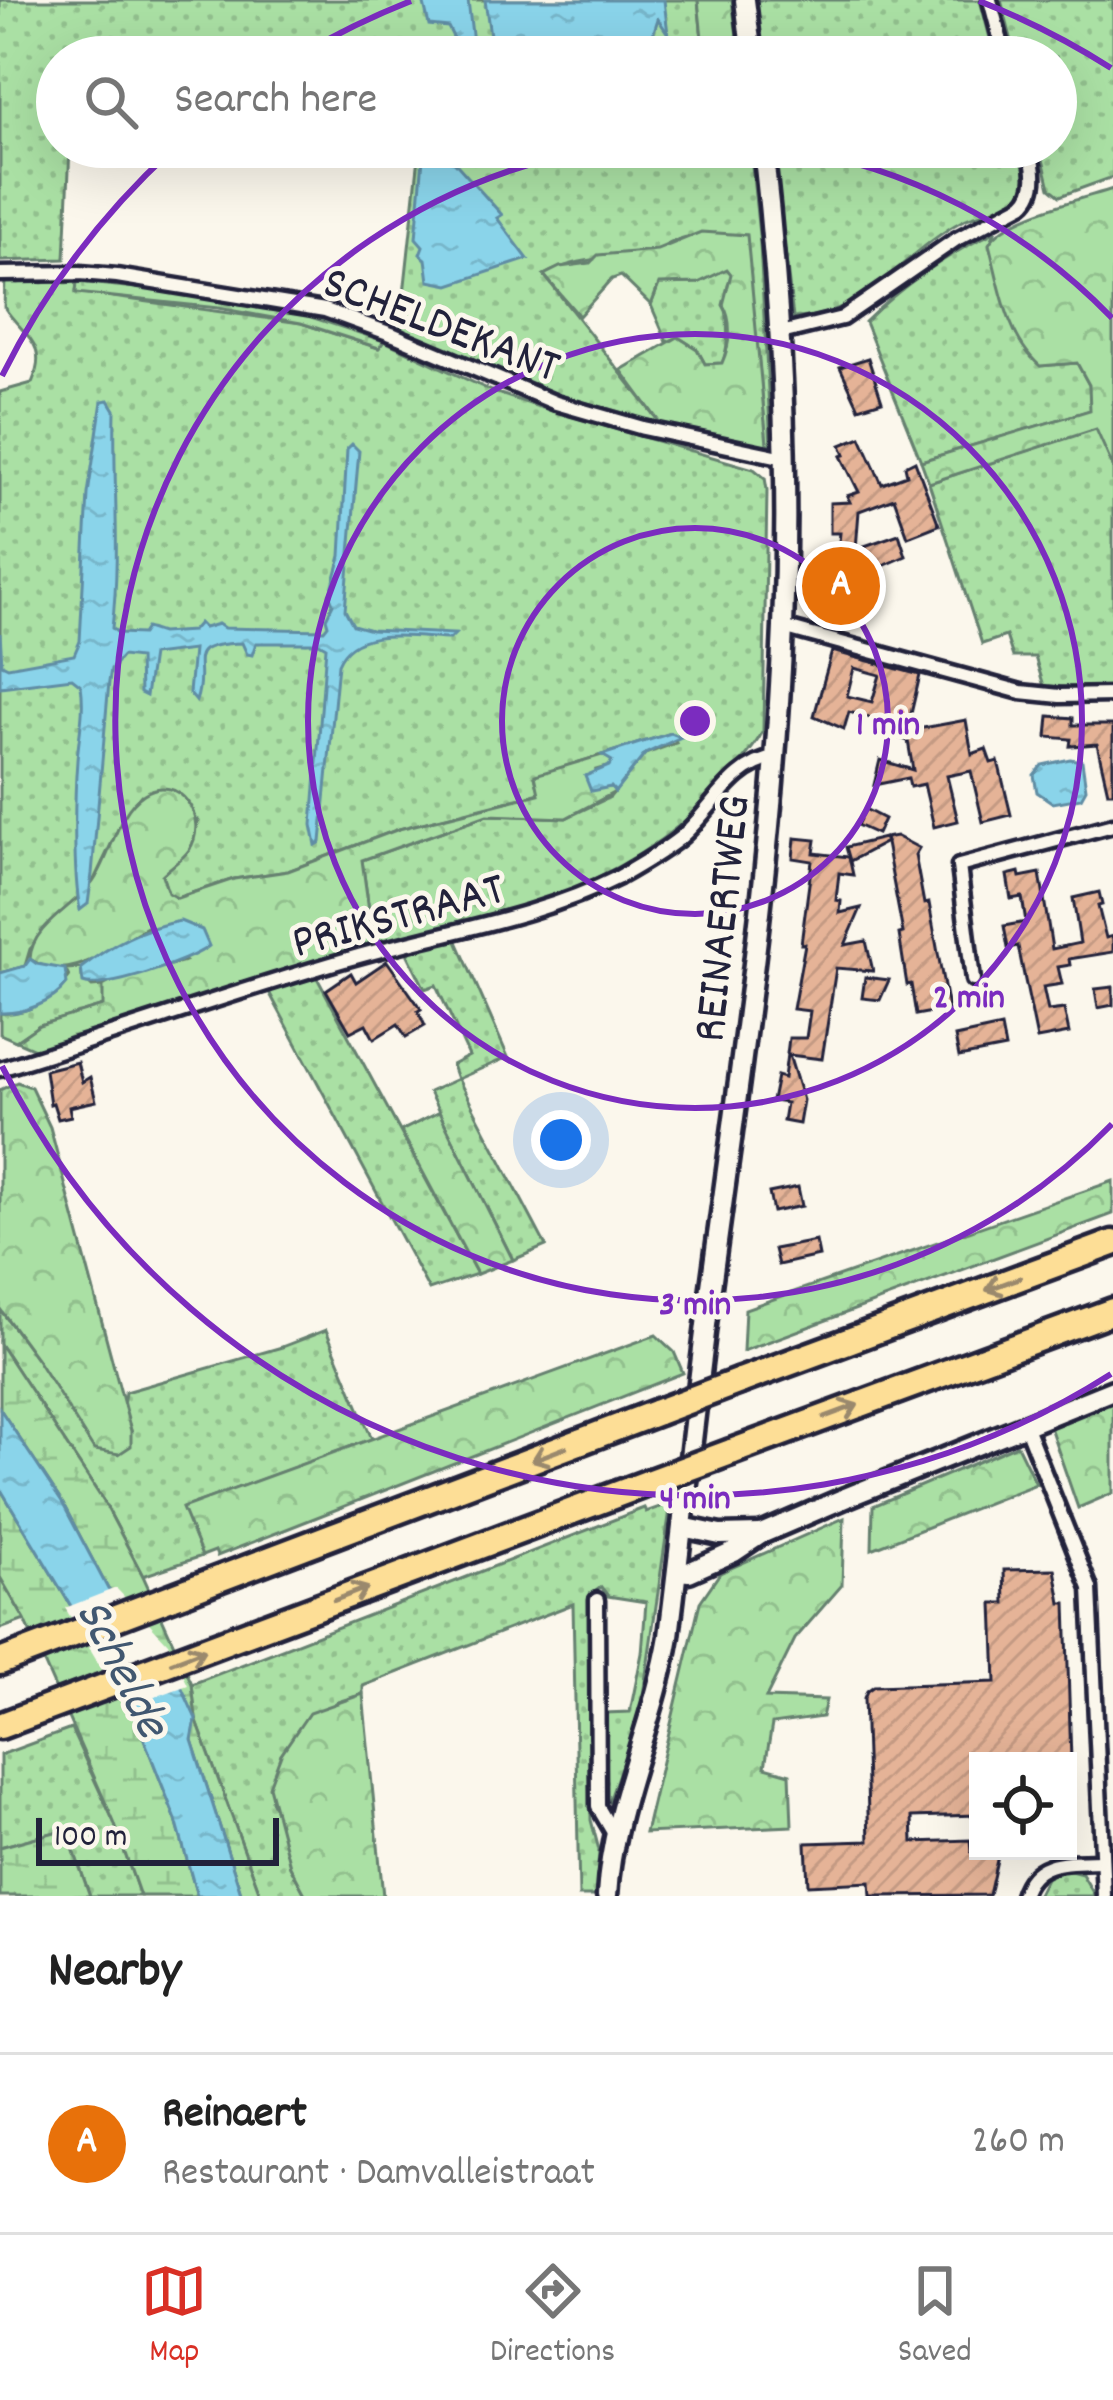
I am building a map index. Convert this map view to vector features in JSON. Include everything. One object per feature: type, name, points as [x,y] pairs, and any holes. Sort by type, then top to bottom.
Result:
[{"type":"highway","points":[[0,1662],[1113,1243]]},
{"type":"highway","points":[[0,1726],[1113,1311]]},
{"type":"main road","points":[[746,0],[750,36]]},
{"type":"main road","name":"REINAERTWEG","points":[[607,1896],[615,1835],[662,1680],[775,758],[783,627],[785,458],[781,333],[765,168]]},
{"type":"main road","points":[[678,1561],[689,1572],[761,1534],[1113,1390]]},
{"type":"main road","points":[[682,1527],[720,1535],[761,1534]]},
{"type":"street","points":[[990,0],[999,36]]},
{"type":"street","points":[[781,333],[853,312],[955,241],[1022,205],[1031,197],[1032,168]]},
{"type":"street","name":"SCHELDEKANT","points":[[0,274],[117,276],[325,310],[394,334],[556,404],[785,458]]},
{"type":"street","points":[[783,627],[1021,692],[1113,694]]},
{"type":"street","name":"PRIKSTRAAT","points":[[0,1069],[352,958],[535,912],[654,858],[699,820],[742,771],[755,761],[775,758]]},
{"type":"street","points":[[973,980],[959,866],[1113,825]]},
{"type":"street","points":[[1026,1427],[1090,1588],[1104,1896]]},
{"type":"street","points":[[597,1600],[598,1807],[615,1835]]},
{"type":"street","points":[[1022,1896],[1033,1874],[1044,1866],[1102,1861]]},
{"type":"green space","points":[[0,0],[698,0],[702,36],[36,36],[36,168],[69,168],[65,259],[0,261]]},
{"type":"green space","points":[[698,0],[732,0],[737,36],[702,36]]},
{"type":"green space","points":[[756,0],[980,0],[989,36],[760,36]]},
{"type":"green space","points":[[1001,0],[1113,0],[1113,177],[1060,196],[1050,188],[1045,168],[1077,168],[1077,36],[1010,36]]},
{"type":"green space","points":[[418,168],[752,168],[771,445],[767,444],[746,235],[687,237],[654,250],[584,261],[544,275],[660,423],[543,391],[400,331]]},
{"type":"green space","points":[[775,168],[1024,168],[1021,193],[1010,204],[962,221],[841,307],[793,318]]},
{"type":"green space","points":[[1113,189],[1113,467],[1096,429],[929,483],[921,461],[1090,410],[1089,385],[1077,363],[1040,366],[1019,340],[989,244],[1027,217]]},
{"type":"green space","points":[[701,232],[747,235],[767,444],[762,449],[660,423],[621,370],[678,337],[697,349],[705,364],[722,363],[729,333],[723,305],[731,274],[727,269],[698,283],[659,284],[651,305],[621,276],[612,279],[579,316],[544,275],[560,267],[590,263],[598,255],[657,250]]},
{"type":"green space","points":[[995,232],[990,244],[1041,366],[1077,363],[1089,385],[1091,410],[921,461],[865,322],[926,271]]},
{"type":"green space","points":[[727,268],[732,274],[726,352],[722,363],[705,364],[697,349],[678,337],[667,342],[651,305],[659,284],[698,283]]},
{"type":"green space","points":[[5,280],[77,282],[76,292],[301,323],[378,348],[384,341],[494,392],[754,469],[765,478],[767,490],[763,731],[752,749],[694,813],[613,870],[522,907],[374,946],[362,860],[487,815],[566,818],[610,797],[645,754],[676,743],[671,733],[535,776],[540,793],[399,829],[288,871],[234,879],[176,898],[168,893],[162,875],[190,849],[198,820],[141,795],[125,815],[93,882],[30,949],[25,966],[0,973],[0,392],[32,383],[38,359],[32,342],[4,307]]},
{"type":"green space","points":[[77,282],[205,295],[299,313],[384,341],[379,348],[301,323],[218,308],[76,293]]},
{"type":"green space","points":[[1097,428],[1113,467],[1113,688],[1044,686],[1035,657],[1013,657],[1006,636],[982,644],[929,483]]},
{"type":"green space","points":[[602,755],[612,760],[610,766],[596,770],[604,787],[615,792],[566,818],[487,815],[362,860],[374,946],[312,963],[315,974],[269,992],[53,1057],[16,1041],[39,1025],[103,1006],[103,986],[114,980],[185,961],[147,927],[75,966],[45,966],[30,959],[46,926],[93,882],[127,812],[144,794],[169,789],[188,802],[193,813],[195,838],[189,850],[162,875],[168,893],[177,898],[234,879],[288,871],[399,829],[539,794],[535,775]]},
{"type":"green space","points":[[456,939],[508,1057],[458,1079],[546,1246],[513,1260],[429,1092],[457,1079],[452,1065],[469,1056],[436,985],[425,989],[408,955]]},
{"type":"green space","points":[[81,968],[82,977],[92,987],[103,986],[104,1006],[39,1025],[16,1041],[0,1034],[0,1013],[39,1004],[69,977],[65,969]]},
{"type":"green space","points":[[315,974],[477,1274],[429,1290],[269,992]]},
{"type":"green space","points":[[17,1082],[31,1087],[50,1127],[131,1431],[131,1446],[119,1454],[94,1450],[0,1309],[0,1090]]},
{"type":"green space","points":[[439,1112],[513,1260],[477,1274],[401,1131]]},
{"type":"green space","points":[[1113,1181],[1113,1214],[743,1351],[745,1309]]},
{"type":"green space","points":[[0,1309],[36,1358],[131,1430],[123,1406],[125,1392],[326,1330],[372,1439],[183,1508],[202,1556],[143,1576],[104,1502],[0,1344]]},
{"type":"green space","points":[[656,1335],[674,1352],[683,1373],[217,1556],[215,1551],[202,1556],[182,1508]]},
{"type":"green space","points":[[0,1344],[104,1502],[143,1576],[192,1684],[196,1719],[261,1896],[242,1896],[192,1740],[192,1724],[163,1646],[108,1589],[63,1504],[0,1409]]},
{"type":"green space","points":[[1113,1401],[1113,1493],[1078,1508],[1050,1427]]},
{"type":"green space","points":[[1017,1445],[1036,1484],[872,1549],[873,1506]]},
{"type":"green space","points":[[0,1488],[131,1706],[176,1820],[197,1896],[140,1896],[114,1822],[25,1620],[0,1577]]},
{"type":"green space","points":[[671,1503],[641,1709],[609,1802],[605,1801],[605,1713],[630,1712],[646,1602],[608,1596],[601,1587],[590,1596],[591,1820],[599,1850],[596,1896],[579,1896],[573,1604],[363,1686],[363,1694],[337,1702],[295,1736],[281,1754],[271,1800],[280,1817],[290,1866],[306,1896],[261,1896],[196,1719],[192,1684],[644,1508],[646,1512]]},
{"type":"green space","points":[[844,1518],[842,1585],[795,1639],[766,1698],[826,1700],[822,1717],[772,1724],[765,1767],[790,1774],[792,1826],[645,1833],[700,1602],[720,1573]]},
{"type":"green space","points":[[0,1577],[25,1620],[0,1629]]},
{"type":"green space","points":[[363,1694],[383,1896],[306,1896],[290,1866],[269,1786],[281,1754],[309,1713]]},
{"type":"green space","points":[[71,1729],[114,1822],[140,1896],[90,1896],[70,1840],[55,1832],[0,1847],[0,1755]]},
{"type":"green space","points":[[55,1832],[70,1840],[90,1896],[0,1896],[0,1847]]},
{"type":"green space","points":[[1063,1869],[1082,1874],[1095,1896],[1037,1896],[1046,1878]]},
{"type":"water","points":[[423,0],[468,0],[472,36],[452,36],[448,27],[429,25]]},
{"type":"water","points":[[485,0],[664,0],[668,34],[658,19],[653,36],[490,36]]},
{"type":"water","points":[[422,168],[460,168],[502,215],[497,218],[528,259],[449,285],[429,281],[426,259],[420,254],[423,246],[416,238]]},
{"type":"water","points":[[109,400],[115,410],[112,628],[118,633],[142,634],[146,628],[161,633],[192,631],[199,623],[204,628],[218,624],[224,628],[324,630],[341,556],[347,449],[352,444],[359,451],[345,610],[353,625],[455,634],[450,639],[372,638],[346,651],[338,664],[321,842],[316,845],[312,825],[326,647],[256,643],[252,655],[242,643],[209,647],[200,658],[196,701],[189,693],[193,650],[152,655],[146,696],[140,693],[139,658],[122,656],[111,669],[92,874],[88,904],[80,910],[75,815],[81,685],[72,678],[0,687],[0,633],[2,664],[8,667],[74,655],[80,641],[88,494],[102,401]]},
{"type":"water","points":[[671,733],[681,737],[645,754],[615,792],[611,787],[591,791],[585,776],[612,761],[602,755]]},
{"type":"water","points":[[1082,761],[1086,789],[1081,798],[1053,803],[1037,792],[1034,775],[1042,765]]},
{"type":"water","points":[[180,921],[202,930],[209,946],[147,973],[109,983],[83,983],[81,968],[104,952],[140,933]]},
{"type":"water","points":[[30,959],[65,969],[67,984],[36,1006],[0,1013],[0,973],[25,966]]},
{"type":"water","name":"Schelde","points":[[0,1409],[63,1504],[108,1589],[163,1646],[196,1719],[192,1740],[242,1896],[197,1896],[176,1820],[131,1706],[0,1488]]},
{"type":"pier","points":[[116,1588],[168,1643],[188,1685],[125,1708],[65,1608]]},
{"type":"building","points":[[868,358],[882,401],[859,408],[840,367]]},
{"type":"building","points":[[861,437],[882,484],[907,475],[905,466],[915,461],[939,525],[908,537],[894,498],[859,511],[856,549],[899,534],[906,556],[863,575],[870,606],[859,605],[860,615],[843,619],[832,560],[837,559],[840,533],[830,533],[830,503],[850,502],[847,496],[859,492],[841,456],[845,455],[841,445]]},
{"type":"building","points":[[832,651],[920,675],[907,731],[966,720],[972,754],[986,749],[991,763],[998,761],[1011,815],[983,822],[971,771],[947,776],[958,821],[934,827],[924,784],[910,787],[908,778],[874,785],[880,760],[913,770],[907,735],[906,740],[872,730],[875,719],[849,712],[844,729],[814,716]],"holes":[[[854,668],[880,675],[872,702],[847,696]]]},
{"type":"building","points":[[1049,716],[1073,718],[1073,725],[1113,725],[1113,792],[1108,792],[1097,744],[1070,746],[1071,739],[1047,737]]},
{"type":"building","points":[[865,809],[884,819],[877,834],[857,825]]},
{"type":"building","points":[[896,836],[919,848],[915,855],[924,904],[929,903],[948,1009],[916,1015],[911,984],[907,985],[899,934],[903,933],[885,838]]},
{"type":"building","points":[[795,838],[816,840],[814,853],[849,857],[853,875],[839,873],[836,900],[841,901],[840,913],[861,908],[845,945],[866,941],[873,971],[836,968],[822,1059],[789,1055],[803,1100],[799,1124],[783,1121],[786,1103],[772,1101],[777,1076],[784,1078],[789,1038],[806,1038],[810,1011],[793,1009],[805,944],[801,944],[812,861],[793,858]]},
{"type":"building","points":[[884,838],[886,842],[850,861],[846,847]]},
{"type":"building","points":[[1019,872],[1020,877],[1040,873],[1052,949],[1080,943],[1073,898],[1099,892],[1106,938],[1113,936],[1113,952],[1069,959],[1070,965],[1058,967],[1062,984],[1043,987],[1048,1011],[1064,1009],[1069,1033],[1037,1039],[1018,946],[1008,948],[1004,926],[1026,922],[1022,897],[1011,899],[1007,875]]},
{"type":"building","points":[[387,961],[421,1009],[425,1026],[406,1037],[398,1024],[374,1039],[366,1024],[350,1032],[326,990],[351,973],[356,982]]},
{"type":"building","points":[[865,977],[889,980],[880,1000],[862,998]]},
{"type":"building","points":[[1113,987],[1113,1005],[1098,1008],[1095,989]]},
{"type":"building","points":[[1001,1027],[1005,1048],[959,1057],[955,1037]]},
{"type":"building","points":[[77,1062],[82,1082],[90,1077],[96,1101],[69,1107],[71,1116],[58,1119],[50,1104],[45,1070]]},
{"type":"building","points":[[798,1187],[802,1206],[773,1212],[769,1193]]},
{"type":"building","points":[[816,1241],[819,1256],[778,1265],[774,1249]]},
{"type":"building","points":[[1055,1569],[1061,1603],[1066,1603],[1071,1752],[969,1752],[969,1815],[912,1817],[913,1842],[969,1840],[969,1860],[997,1860],[989,1895],[871,1896],[870,1882],[808,1885],[806,1843],[869,1841],[867,1691],[874,1686],[996,1682],[993,1603],[1005,1603],[1004,1570]]},
{"type":"place","name":"Reinaert","points":[[841,586]]}]
